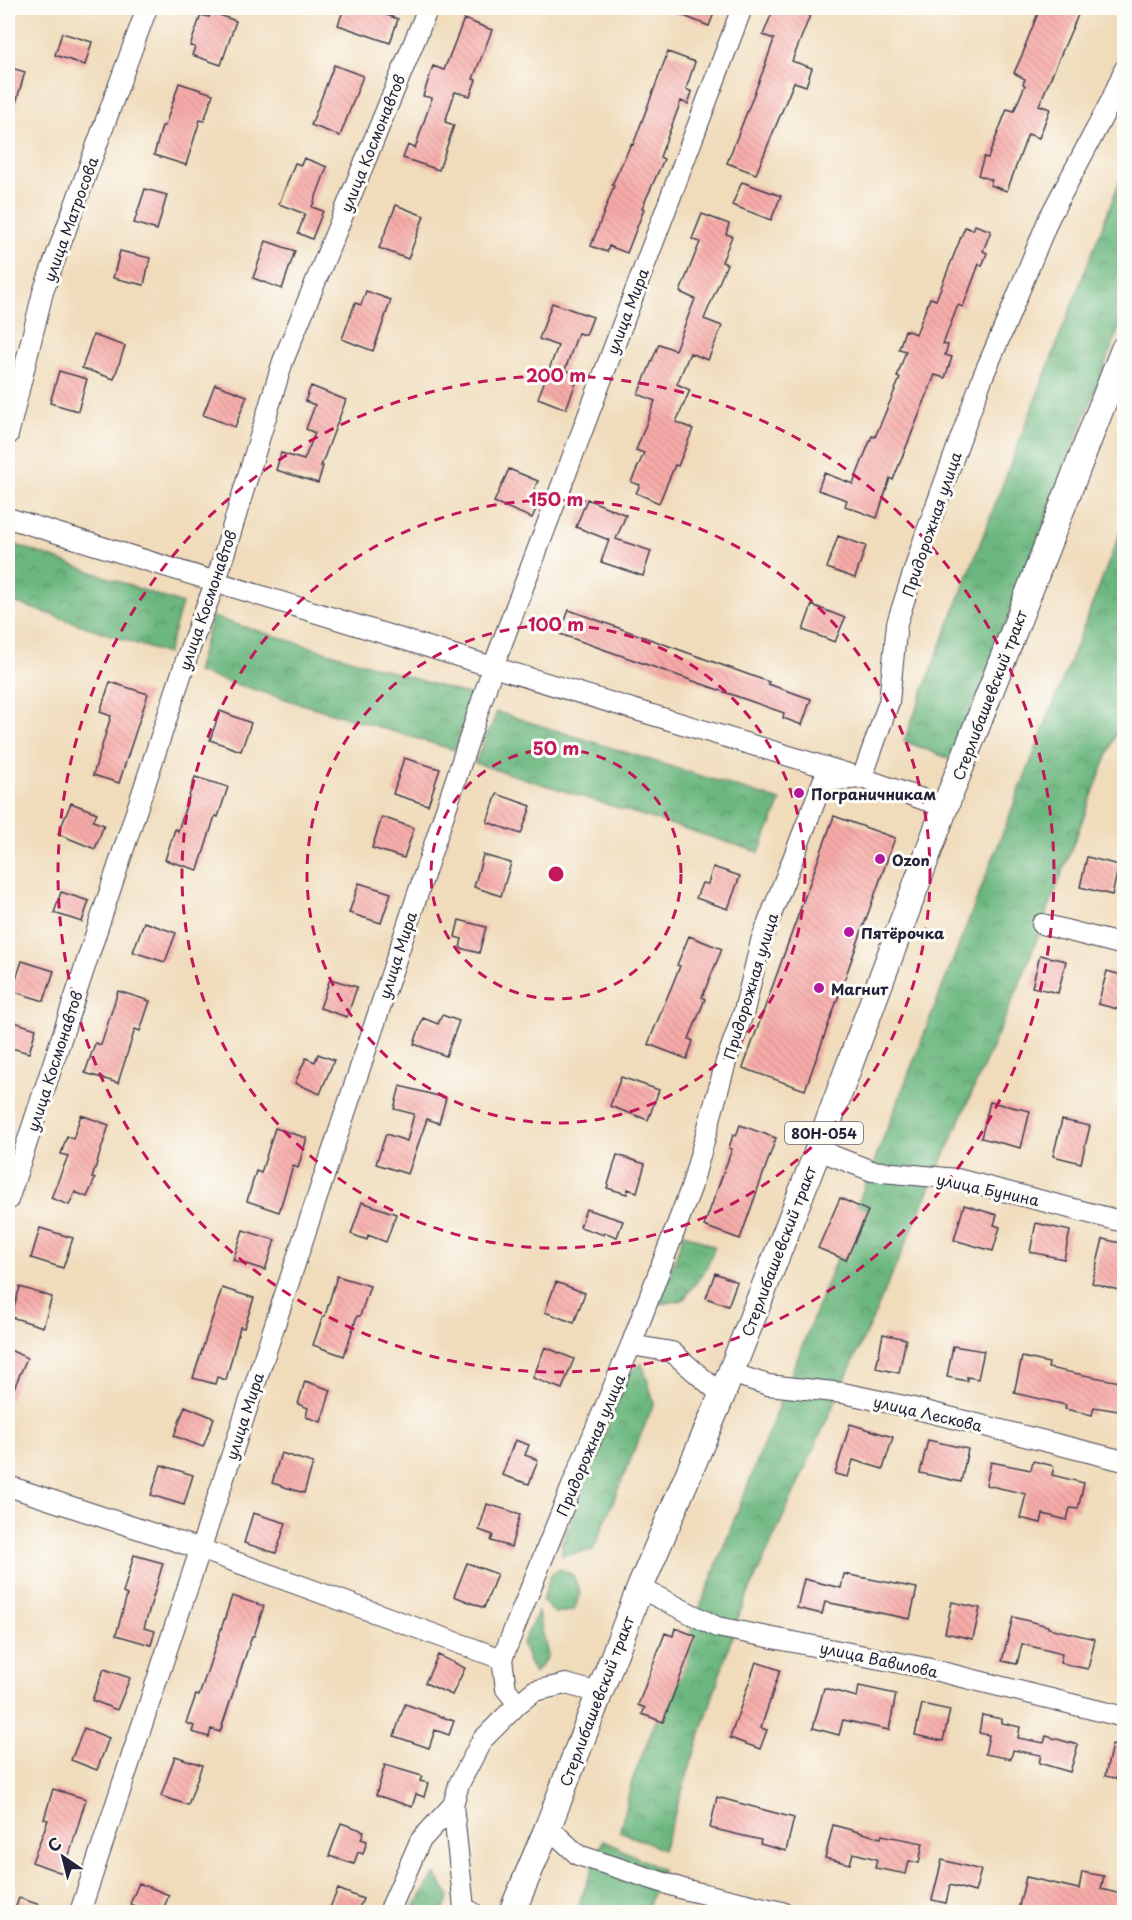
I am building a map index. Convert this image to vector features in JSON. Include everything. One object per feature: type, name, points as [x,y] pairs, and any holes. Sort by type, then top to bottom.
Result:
[{"type":"main road","name":"Стерлибашевский тракт","points":[[512,1912],[548,1827],[640,1588],[726,1384],[818,1150],[945,807],[1125,349]]},
{"type":"street","name":"улица Матросова","points":[[8,435],[43,292],[147,8]]},
{"type":"street","name":"улица Космонавтов","points":[[8,1200],[190,648],[216,581],[283,361],[428,8]]},
{"type":"street","name":"улица Мира","points":[[80,1912],[493,668],[742,8]]},
{"type":"street","name":"Придорожная улица","points":[[518,1704],[506,1689],[502,1659],[632,1345],[691,1188],[726,1062],[744,1011],[761,941],[823,781],[862,778],[889,702],[897,623],[924,539],[979,387],[1048,218],[1111,101],[1125,70]]},
{"type":"street","points":[[8,518],[493,668],[862,778],[945,807]]},
{"type":"street","points":[[1042,924],[1125,945]]},
{"type":"street","name":"улица Бунина","points":[[818,1150],[872,1171],[957,1179],[1125,1222]]},
{"type":"street","points":[[632,1345],[672,1352],[726,1384]]},
{"type":"street","name":"улица Лескова","points":[[726,1384],[768,1385],[843,1393],[909,1407],[1125,1461]]},
{"type":"street","points":[[8,1486],[200,1549],[502,1659]]},
{"type":"street","name":"улица Вавилова","points":[[640,1588],[717,1627],[926,1668],[1125,1717]]},
{"type":"street","points":[[472,1912],[464,1908],[453,1804],[459,1784],[482,1740],[534,1691],[566,1684],[599,1693]]},
{"type":"street","points":[[389,1912],[420,1841],[453,1804]]},
{"type":"street","points":[[548,1827],[578,1855],[682,1889],[782,1912]]},
{"type":"green space","points":[[1124,170],[1124,315],[953,760],[904,741]]},
{"type":"green space","points":[[1124,523],[1124,712],[1018,988],[740,1612],[663,1850],[620,1831],[631,1784]]},
{"type":"green space","points":[[8,542],[182,604],[167,654],[8,600]]},
{"type":"green space","points":[[212,617],[472,696],[455,750],[196,672]]},
{"type":"green space","points":[[497,712],[781,801],[759,852],[475,763]]},
{"type":"green space","points":[[684,1233],[715,1247],[705,1270],[683,1300],[660,1304]]},
{"type":"green space","points":[[642,1363],[654,1403],[593,1550],[562,1555],[562,1544],[628,1375]]},
{"type":"green space","points":[[560,1569],[573,1575],[580,1594],[574,1610],[556,1614],[542,1601],[551,1575]]},
{"type":"green space","points":[[538,1612],[548,1656],[534,1674],[522,1644]]},
{"type":"green space","points":[[603,1840],[662,1870],[646,1912],[576,1912]]},
{"type":"green space","points":[[435,1874],[449,1896],[444,1912],[411,1912]]},
{"type":"building","points":[[344,8],[366,8],[398,19],[390,43],[338,25]]},
{"type":"building","points":[[664,8],[716,8],[709,26]]},
{"type":"building","points":[[774,8],[813,8],[792,61],[812,68],[806,86],[794,82],[756,174],[727,163],[774,39],[763,35]]},
{"type":"building","points":[[1040,8],[1081,8],[1039,105],[1050,109],[1039,138],[1028,134],[1007,191],[990,185],[992,180],[978,175],[984,157],[988,158],[1007,109],[1014,111],[1025,85],[1023,84],[1025,79],[1014,73]]},
{"type":"building","points":[[211,12],[236,21],[221,65],[192,55],[195,47],[190,46],[201,15],[209,17]]},
{"type":"building","points":[[464,19],[492,30],[473,79],[476,80],[470,96],[455,92],[445,122],[454,125],[439,170],[403,158],[408,145],[415,148],[432,98],[423,96],[433,66],[444,70]]},
{"type":"building","points":[[62,33],[92,42],[85,65],[55,55]]},
{"type":"building","points":[[668,52],[695,62],[686,89],[692,92],[688,104],[681,101],[660,157],[664,159],[642,208],[644,209],[627,253],[609,246],[607,252],[591,246],[614,186],[612,185],[631,144],[633,145]]},
{"type":"building","points":[[334,65],[363,76],[340,136],[311,125]]},
{"type":"building","points":[[8,67],[25,72],[11,120],[8,120]]},
{"type":"building","points":[[179,83],[213,94],[204,121],[200,120],[186,165],[154,155],[162,126],[165,126]]},
{"type":"building","points":[[304,158],[327,167],[312,207],[323,211],[312,239],[298,233],[305,214],[279,204],[295,163],[301,165]]},
{"type":"building","points":[[742,182],[781,196],[771,220],[732,205]]},
{"type":"building","points":[[145,189],[167,195],[157,230],[134,223]]},
{"type":"building","points":[[396,205],[424,216],[408,259],[379,248]]},
{"type":"building","points":[[702,214],[729,224],[726,234],[732,236],[722,262],[727,264],[704,319],[722,326],[708,360],[690,353],[677,384],[690,390],[676,422],[693,429],[678,466],[675,465],[659,503],[636,493],[640,485],[631,482],[644,453],[636,450],[655,401],[638,394],[659,344],[675,350],[695,299],[680,292],[700,242],[692,239]]},
{"type":"building","points":[[975,225],[991,231],[983,251],[987,253],[982,266],[979,264],[963,307],[958,305],[943,344],[948,345],[945,355],[952,357],[945,378],[935,375],[893,480],[890,478],[877,518],[845,506],[847,500],[818,490],[824,473],[853,484],[872,436],[875,437],[900,378],[897,377],[906,351],[899,349],[905,330],[916,334],[930,298],[936,300],[965,227],[973,230]]},
{"type":"building","points":[[266,241],[295,251],[282,289],[253,278]]},
{"type":"building","points":[[120,251],[150,258],[144,285],[113,278]]},
{"type":"building","points":[[366,291],[391,300],[373,351],[342,339],[355,303],[361,305]]},
{"type":"building","points":[[552,303],[593,317],[586,335],[578,333],[565,370],[579,375],[566,409],[538,398],[558,346],[539,339]]},
{"type":"building","points":[[93,335],[125,346],[114,379],[82,368]]},
{"type":"building","points":[[59,371],[87,379],[78,411],[50,403]]},
{"type":"building","points":[[215,384],[247,396],[235,427],[203,415]]},
{"type":"building","points":[[311,386],[346,400],[321,466],[323,466],[318,483],[276,470],[281,453],[304,460],[315,433],[306,429],[315,405],[305,401]]},
{"type":"building","points":[[509,469],[538,481],[528,503],[537,507],[532,518],[494,502]]},
{"type":"building","points":[[587,499],[626,515],[616,539],[651,551],[643,576],[601,562],[609,540],[576,527]]},
{"type":"building","points":[[838,536],[866,546],[855,578],[827,568]]},
{"type":"building","points":[[812,605],[845,618],[835,642],[803,630]]},
{"type":"building","points":[[569,610],[811,699],[802,725],[783,718],[784,713],[560,634]]},
{"type":"building","points":[[110,682],[148,694],[119,783],[93,775],[111,716],[100,712]]},
{"type":"building","points":[[220,711],[251,723],[241,751],[210,740]]},
{"type":"building","points":[[404,758],[440,769],[428,805],[393,794]]},
{"type":"building","points":[[195,777],[228,787],[218,817],[215,816],[198,870],[165,860],[175,829],[178,831]]},
{"type":"building","points":[[497,794],[531,806],[521,834],[487,822]]},
{"type":"building","points":[[71,803],[97,813],[93,821],[104,825],[95,849],[58,834]]},
{"type":"building","points":[[834,816],[895,838],[805,1090],[743,1068]]},
{"type":"building","points":[[382,817],[414,828],[404,858],[372,848]]},
{"type":"building","points":[[483,855],[511,863],[501,896],[474,887]]},
{"type":"building","points":[[1087,857],[1119,865],[1112,895],[1080,887]]},
{"type":"building","points":[[713,867],[740,876],[728,909],[696,898],[702,883],[708,884]]},
{"type":"building","points":[[359,883],[391,893],[381,923],[349,913]]},
{"type":"building","points":[[61,892],[89,901],[82,922],[54,913]]},
{"type":"building","points":[[459,920],[486,927],[479,953],[460,948],[462,939],[455,937]]},
{"type":"building","points":[[144,922],[176,933],[165,962],[133,952]]},
{"type":"building","points":[[689,936],[722,949],[702,997],[705,999],[689,1039],[693,1041],[687,1059],[648,1044],[680,966],[677,965]]},
{"type":"building","points":[[1040,955],[1066,961],[1058,993],[1032,987]]},
{"type":"building","points":[[22,961],[54,971],[44,1001],[12,991]]},
{"type":"building","points":[[1107,971],[1125,976],[1125,1011],[1098,1004]]},
{"type":"building","points":[[330,979],[357,987],[347,1017],[320,1008]]},
{"type":"building","points":[[118,991],[150,1001],[140,1031],[135,1029],[118,1083],[85,1073],[95,1043],[101,1045]]},
{"type":"building","points":[[442,1015],[459,1021],[446,1056],[414,1044],[423,1018],[438,1024]]},
{"type":"building","points":[[8,1020],[36,1029],[29,1053],[8,1047]]},
{"type":"building","points":[[318,1054],[334,1060],[320,1094],[295,1083],[306,1058],[315,1062]]},
{"type":"building","points":[[621,1077],[659,1090],[648,1120],[610,1106]]},
{"type":"building","points":[[400,1086],[446,1098],[439,1123],[427,1119],[408,1174],[376,1164],[386,1134],[407,1141],[414,1114],[394,1109]]},
{"type":"building","points":[[990,1102],[1030,1111],[1021,1148],[981,1138]]},
{"type":"building","points":[[81,1115],[109,1125],[92,1178],[95,1179],[87,1197],[75,1192],[69,1205],[51,1198],[68,1156],[61,1154],[67,1136],[73,1139]]},
{"type":"building","points":[[1062,1120],[1090,1126],[1081,1163],[1053,1156]]},
{"type":"building","points":[[740,1125],[776,1138],[740,1239],[704,1226],[732,1149],[729,1148],[733,1135],[736,1136]]},
{"type":"building","points":[[275,1128],[307,1138],[298,1168],[293,1166],[279,1212],[247,1201],[256,1171],[261,1173]]},
{"type":"building","points":[[617,1155],[645,1164],[637,1192],[628,1189],[627,1194],[607,1188]]},
{"type":"building","points":[[840,1198],[868,1211],[846,1260],[818,1248]]},
{"type":"building","points":[[362,1202],[396,1214],[386,1242],[368,1235],[367,1240],[351,1234]]},
{"type":"building","points":[[964,1205],[997,1215],[994,1225],[1000,1227],[993,1251],[954,1240]]},
{"type":"building","points":[[586,1209],[623,1221],[617,1237],[580,1227]]},
{"type":"building","points":[[1036,1223],[1070,1231],[1064,1259],[1030,1252]]},
{"type":"building","points":[[40,1228],[73,1238],[63,1268],[31,1258]]},
{"type":"building","points":[[243,1230],[275,1240],[265,1270],[233,1260]]},
{"type":"building","points":[[1103,1239],[1125,1244],[1125,1269],[1119,1290],[1092,1283]]},
{"type":"building","points":[[715,1273],[737,1282],[728,1306],[706,1298]]},
{"type":"building","points":[[337,1276],[370,1286],[344,1356],[313,1345],[323,1316],[325,1316]]},
{"type":"building","points":[[556,1282],[585,1293],[574,1323],[545,1312]]},
{"type":"building","points":[[20,1287],[52,1297],[43,1327],[11,1317]]},
{"type":"building","points":[[222,1288],[254,1298],[244,1328],[240,1327],[226,1380],[217,1377],[215,1384],[193,1378]]},
{"type":"building","points":[[883,1334],[906,1339],[899,1373],[876,1368]]},
{"type":"building","points":[[953,1346],[984,1351],[978,1379],[967,1377],[967,1381],[947,1377]]},
{"type":"building","points":[[545,1347],[574,1359],[562,1389],[533,1378]]},
{"type":"building","points":[[8,1349],[27,1358],[8,1402]]},
{"type":"building","points":[[1022,1357],[1049,1363],[1048,1368],[1125,1383],[1125,1412],[1094,1407],[1092,1415],[1065,1409],[1066,1405],[1014,1393]]},
{"type":"building","points":[[305,1381],[331,1390],[321,1422],[306,1417],[308,1408],[298,1404]]},
{"type":"building","points":[[185,1406],[214,1418],[203,1447],[174,1436]]},
{"type":"building","points":[[850,1424],[893,1437],[883,1469],[853,1460],[848,1477],[835,1474]]},
{"type":"building","points":[[515,1440],[529,1445],[525,1455],[538,1460],[529,1484],[502,1475]]},
{"type":"building","points":[[928,1440],[968,1449],[961,1482],[920,1473]]},
{"type":"building","points":[[281,1453],[313,1463],[304,1493],[272,1483]]},
{"type":"building","points":[[1033,1461],[1054,1466],[1052,1475],[1084,1483],[1078,1509],[1070,1508],[1067,1520],[1043,1514],[1041,1523],[1020,1518],[1026,1494],[986,1485],[991,1462],[1031,1470]]},
{"type":"building","points":[[161,1465],[193,1475],[184,1505],[151,1495]]},
{"type":"building","points":[[487,1504],[520,1514],[511,1547],[491,1541],[493,1535],[479,1530]]},
{"type":"building","points":[[253,1513],[286,1523],[276,1553],[244,1543]]},
{"type":"building","points":[[134,1555],[163,1563],[144,1628],[155,1631],[151,1645],[116,1635],[127,1595],[123,1593]]},
{"type":"building","points":[[467,1563],[497,1574],[484,1608],[454,1596]]},
{"type":"building","points":[[844,1574],[917,1588],[910,1619],[825,1602],[822,1614],[797,1608],[804,1579],[841,1588]]},
{"type":"building","points":[[232,1596],[264,1606],[220,1732],[211,1729],[209,1737],[192,1732],[194,1726],[186,1723],[196,1695],[199,1696]]},
{"type":"building","points":[[952,1602],[980,1608],[973,1639],[945,1633]]},
{"type":"building","points":[[1013,1617],[1095,1639],[1088,1669],[1060,1663],[1062,1654],[1022,1644],[1017,1664],[1002,1661]]},
{"type":"building","points":[[675,1628],[696,1636],[663,1722],[642,1714],[645,1708],[638,1705],[665,1633],[673,1636]]},
{"type":"building","points":[[438,1655],[465,1668],[452,1695],[425,1683]]},
{"type":"building","points":[[756,1662],[780,1670],[761,1728],[767,1730],[760,1749],[730,1738]]},
{"type":"building","points":[[104,1669],[130,1678],[117,1710],[92,1700]]},
{"type":"building","points":[[859,1686],[896,1694],[889,1730],[843,1720],[839,1735],[813,1728],[824,1688],[857,1697]]},
{"type":"building","points":[[405,1704],[454,1721],[449,1735],[435,1730],[429,1748],[394,1736]]},
{"type":"building","points":[[922,1704],[950,1710],[943,1741],[915,1735]]},
{"type":"building","points":[[982,1715],[1002,1719],[1002,1723],[1020,1727],[1018,1738],[1044,1743],[1046,1736],[1078,1745],[1070,1772],[1039,1763],[1041,1755],[1013,1750],[1011,1759],[985,1754],[989,1735],[979,1733]]},
{"type":"building","points":[[84,1728],[109,1738],[97,1770],[71,1760]]},
{"type":"building","points":[[1112,1745],[1125,1748],[1125,1780],[1105,1776]]},
{"type":"building","points":[[175,1756],[202,1765],[188,1805],[161,1796]]},
{"type":"building","points":[[385,1765],[422,1776],[420,1781],[428,1783],[424,1797],[416,1794],[412,1807],[376,1795]]},
{"type":"building","points":[[53,1789],[86,1799],[62,1873],[32,1862],[48,1820],[44,1819]]},
{"type":"building","points":[[717,1797],[794,1818],[786,1851],[760,1844],[761,1840],[710,1828]]},
{"type":"building","points":[[341,1823],[364,1831],[361,1839],[367,1841],[363,1854],[358,1852],[354,1864],[329,1856]]},
{"type":"building","points":[[833,1825],[881,1838],[882,1835],[923,1843],[919,1863],[909,1861],[906,1874],[875,1868],[877,1859],[853,1853],[850,1864],[825,1858]]},
{"type":"building","points":[[942,1860],[981,1870],[975,1892],[950,1885],[946,1903],[932,1900]]},
{"type":"building","points":[[1082,1872],[1104,1876],[1101,1889],[1125,1895],[1125,1912],[1028,1912],[1018,1910],[1026,1877],[1079,1889]]},
{"type":"building","points":[[139,1883],[169,1895],[162,1912],[151,1912],[130,1904]]},
{"type":"building","points":[[338,1889],[363,1899],[357,1912],[328,1912]]},
{"type":"building","points":[[19,1898],[55,1910],[55,1912],[14,1912]]},
{"type":"place","name":"Пограничникам","points":[[799,793]]},
{"type":"place","name":"Ozon","points":[[880,859]]},
{"type":"place","name":"Пятёрочка","points":[[849,932]]},
{"type":"place","name":"Магнит","points":[[819,988]]}]
